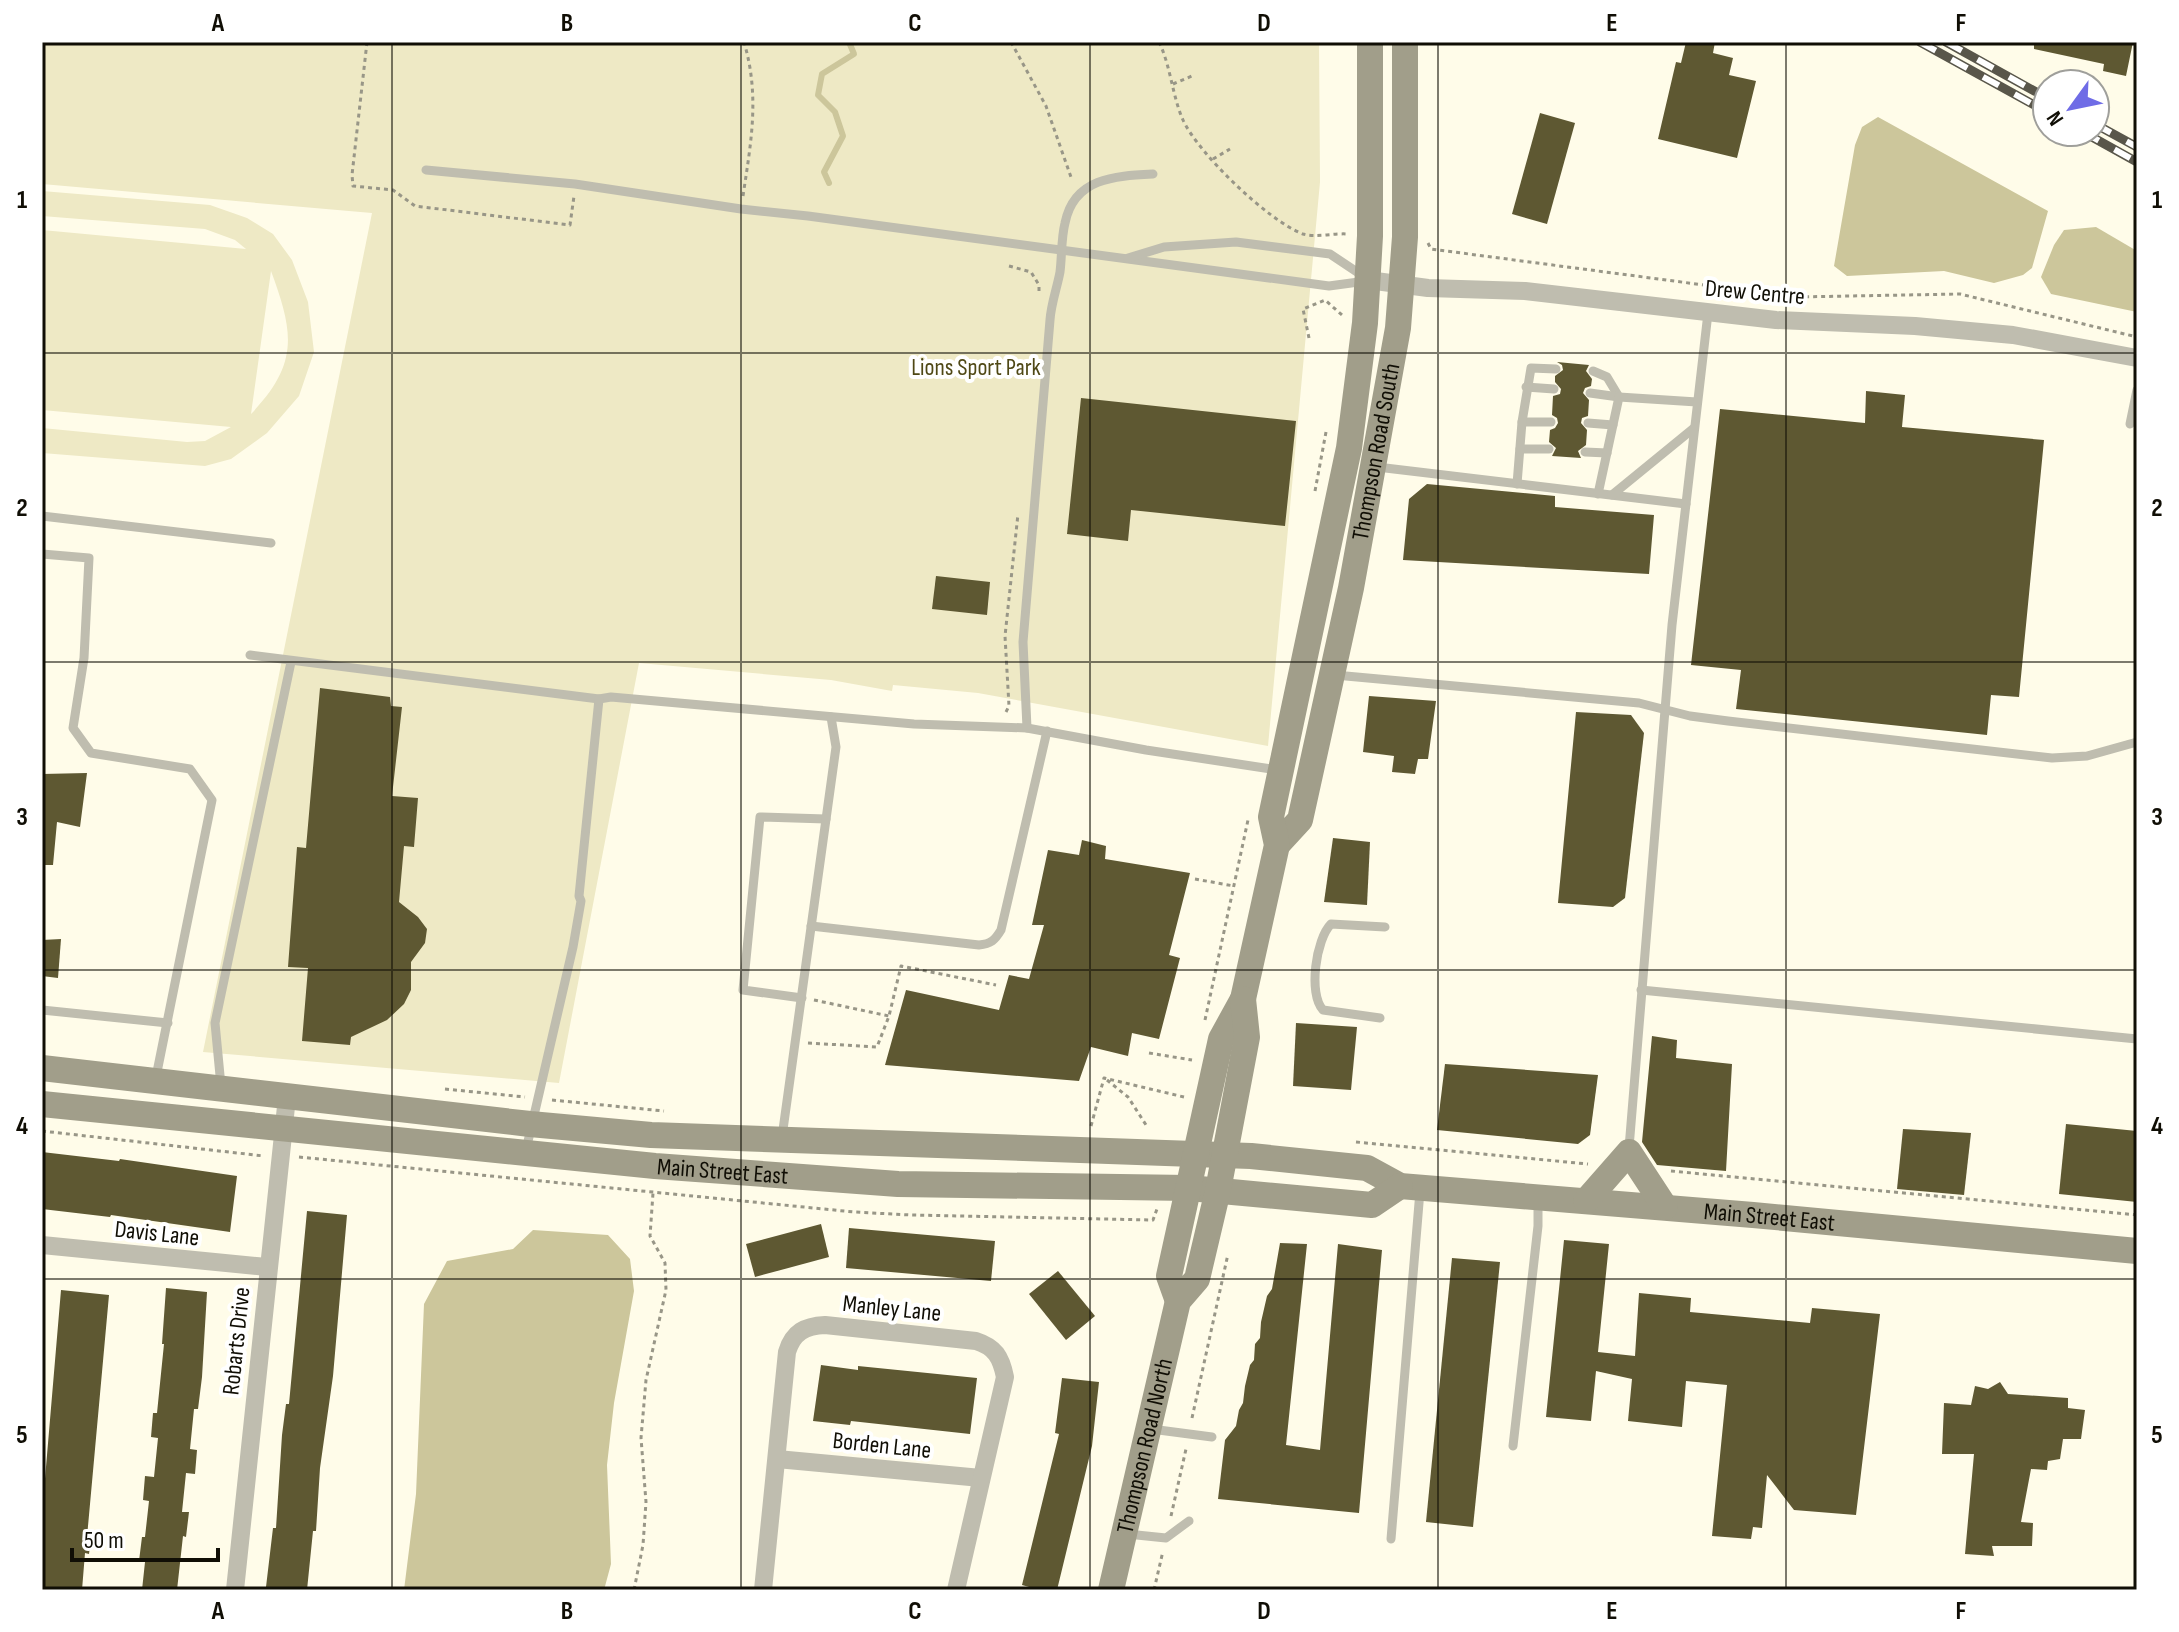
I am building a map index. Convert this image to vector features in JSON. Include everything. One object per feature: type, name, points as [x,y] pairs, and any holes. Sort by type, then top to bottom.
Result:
[{"type":"main road","name":"Thompson Road South","points":[[1193,1172],[1221,1039],[1243,999],[1277,845],[1271,817],[1349,448],[1368,280],[1370,42]]},
{"type":"main road","name":"Thompson Road South","points":[[1277,845],[1300,820],[1374,467],[1398,328],[1405,237],[1405,42]]},
{"type":"main road","name":"Thompson Road South","points":[[1222,1173],[1247,1037],[1243,999]]},
{"type":"main road","name":"Main Street East","points":[[42,1068],[287,1097],[533,1111],[651,1135],[782,1141],[1222,1173],[1372,1205],[1410,1187]]},
{"type":"main road","name":"Main Street East","points":[[42,1104],[655,1166],[898,1184],[1222,1173],[1251,1156],[1367,1168],[1410,1187],[1665,1207],[2137,1251]]},
{"type":"main road","points":[[1586,1201],[1629,1152],[1665,1207]]},
{"type":"main road","name":"Thompson Road North","points":[[1178,1301],[1169,1276],[1193,1172]]},
{"type":"main road","name":"Thompson Road North","points":[[1111,1590],[1178,1301],[1197,1279],[1222,1173]]},
{"type":"street","name":"Drew Centre","points":[[1368,280],[1402,285],[1525,291],[1708,313],[2013,335],[2137,358]]},
{"type":"street","name":"Robarts Drive","points":[[235,1590],[287,1097]]},
{"type":"street","name":"Davis Lane","points":[[42,1245],[267,1267]]},
{"type":"street","name":"Manley Lane","points":[[763,1590],[790,1341],[797,1332],[825,1325],[976,1341],[996,1352],[1002,1362],[1005,1377],[956,1590]]},
{"type":"street","name":"Borden Lane","points":[[777,1459],[981,1478]]},
{"type":"lane","points":[[426,170],[575,184],[741,209],[1329,286],[1368,280]]},
{"type":"lane","points":[[1027,728],[1023,642],[1050,320],[1064,225],[1070,203],[1085,188],[1121,176],[1153,174]]},
{"type":"lane","points":[[1124,259],[1164,247],[1236,242],[1330,254],[1368,280]]},
{"type":"lane","points":[[1629,1152],[1665,709],[1708,313]]},
{"type":"lane","points":[[1517,484],[1526,387],[1531,368],[1556,369]]},
{"type":"lane","points":[[1593,371],[1607,377],[1619,397],[1598,494]]},
{"type":"lane","points":[[1526,387],[1554,389]]},
{"type":"lane","points":[[2130,424],[2137,390]]},
{"type":"lane","points":[[1590,393],[1697,402]]},
{"type":"lane","points":[[1522,422],[1551,422]]},
{"type":"lane","points":[[1588,423],[1613,425]]},
{"type":"lane","points":[[1612,495],[1694,428]]},
{"type":"lane","points":[[1520,449],[1549,449]]},
{"type":"lane","points":[[1585,452],[1607,453]]},
{"type":"lane","points":[[1374,467],[1686,504]]},
{"type":"lane","points":[[42,516],[271,543]]},
{"type":"lane","points":[[42,554],[89,558],[84,658],[73,728],[91,753],[190,769],[212,800],[156,1080]]},
{"type":"lane","points":[[250,655],[599,699],[611,697],[914,724],[1027,728],[1280,771]]},
{"type":"lane","points":[[221,1090],[215,1023],[291,662]]},
{"type":"lane","points":[[1332,674],[1639,703],[1690,716],[2052,758],[2087,756],[2137,742]]},
{"type":"lane","points":[[525,1153],[581,901],[579,896],[599,699]]},
{"type":"lane","points":[[782,1141],[836,747],[831,717]]},
{"type":"lane","points":[[811,926],[979,945],[988,944],[996,938],[1001,930],[1047,731]]},
{"type":"lane","points":[[802,998],[743,990],[760,817],[826,819]]},
{"type":"lane","points":[[1380,1018],[1323,1010],[1317,1003],[1314,991],[1320,938],[1331,924],[1385,927]]},
{"type":"lane","points":[[1641,990],[2137,1039]]},
{"type":"lane","points":[[42,1010],[168,1023]]},
{"type":"lane","points":[[1391,1539],[1410,1187]]},
{"type":"lane","points":[[1513,1446],[1538,1226],[1538,1197]]},
{"type":"lane","points":[[1148,1429],[1212,1437]]},
{"type":"lane","points":[[1124,1534],[1166,1538],[1189,1521]]},
{"type":"path","points":[[741,209],[754,123],[752,70],[744,42]]},
{"type":"path","points":[[1011,42],[1046,106],[1077,197]]},
{"type":"path","points":[[1159,42],[1183,119],[1213,159],[1254,203],[1276,220],[1307,235],[1347,234]]},
{"type":"path","points":[[1173,84],[1192,76]]},
{"type":"path","points":[[1213,159],[1230,149]]},
{"type":"path","points":[[1423,237],[1431,249],[1795,297],[1960,294],[2137,337]]},
{"type":"path","points":[[1009,266],[1031,272]]},
{"type":"path","points":[[1309,338],[1303,309],[1325,300],[1341,313]]},
{"type":"path","points":[[1195,879],[1234,886]]},
{"type":"path","points":[[796,1042],[877,1047],[889,1016],[901,966],[996,985]]},
{"type":"path","points":[[802,998],[889,1016]]},
{"type":"path","points":[[1149,1053],[1196,1061]]},
{"type":"path","points":[[1104,1078],[1188,1098]]},
{"type":"path","points":[[1104,1078],[1128,1097],[1149,1130]]},
{"type":"path","points":[[1088,1139],[1104,1078]]},
{"type":"path","points":[[446,1090],[533,1111],[677,1112]]},
{"type":"path","points":[[634,1590],[645,1516],[641,1438],[646,1380],[666,1290],[665,1263],[650,1236],[655,1166]]},
{"type":"path","points":[[1154,1590],[1230,1248]]},
{"type":"green space","name":"Lions Sport Park","points":[[42,42],[1319,42],[1320,182],[1268,746],[978,693],[893,685],[892,691],[831,680],[639,663],[559,1083],[203,1052],[372,213],[42,184]]},
{"type":"green space","points":[[42,191],[210,205],[247,218],[273,234],[292,260],[308,302],[314,352],[299,396],[267,433],[231,459],[205,466],[42,453],[42,428],[187,442],[205,441],[231,427],[42,410],[42,230],[246,249],[235,240],[205,229],[42,216]],"holes":[[[271,271],[279,293],[288,347],[278,379],[251,414]]]},
{"type":"shaded area","points":[[1878,117],[2048,211],[2032,268],[2023,275],[1994,283],[1944,271],[1847,276],[1834,266],[1855,145],[1862,127]]},
{"type":"shaded area","points":[[2096,227],[2137,251],[2137,312],[2051,294],[2041,277],[2064,230]]},
{"type":"shaded area","points":[[533,1230],[608,1235],[630,1259],[634,1291],[614,1403],[607,1465],[611,1564],[604,1590],[404,1590],[416,1494],[424,1304],[447,1261],[513,1249]]},
{"type":"building","points":[[1686,42],[1715,42],[1713,53],[1733,58],[1729,75],[1756,81],[1737,158],[1658,139],[1676,62],[1681,63]]},
{"type":"building","points":[[2034,42],[2133,42],[2126,76],[2111,73],[2111,68],[2103,68],[2104,64],[2034,49]]},
{"type":"building","points":[[1540,113],[1575,123],[1547,224],[1512,214]]},
{"type":"building","points":[[1557,362],[1589,365],[1586,371],[1592,379],[1591,386],[1585,388],[1583,393],[1589,400],[1588,416],[1582,418],[1581,423],[1587,430],[1586,445],[1578,451],[1581,458],[1552,456],[1556,448],[1549,442],[1550,430],[1558,423],[1552,415],[1553,396],[1560,394],[1561,389],[1555,382],[1555,376],[1563,370]]},
{"type":"building","points":[[1866,391],[1905,395],[1902,427],[2044,440],[2019,697],[1991,695],[1987,735],[1736,709],[1741,670],[1691,665],[1720,409],[1865,423]]},
{"type":"building","points":[[1081,398],[1296,421],[1285,526],[1131,510],[1128,541],[1067,534]]},
{"type":"building","points":[[1427,484],[1555,496],[1555,507],[1654,515],[1649,574],[1403,560],[1409,499]]},
{"type":"building","points":[[936,576],[990,582],[987,615],[932,609]]},
{"type":"building","points":[[320,688],[390,697],[391,706],[402,707],[392,796],[418,798],[414,847],[404,846],[399,902],[427,929],[425,943],[411,962],[411,990],[404,1004],[387,1020],[351,1037],[350,1045],[302,1041],[308,968],[288,967],[297,847],[306,848]]},
{"type":"building","points":[[1369,696],[1436,701],[1428,759],[1418,759],[1415,774],[1392,772],[1394,756],[1363,752]]},
{"type":"building","points":[[1576,712],[1631,715],[1644,733],[1625,898],[1613,907],[1558,903]]},
{"type":"building","points":[[87,773],[80,827],[57,822],[53,865],[42,865],[42,774]]},
{"type":"building","points":[[1333,838],[1370,842],[1367,905],[1324,902]]},
{"type":"building","points":[[1082,840],[1106,846],[1105,859],[1190,873],[1169,955],[1180,958],[1159,1039],[1132,1033],[1128,1056],[1091,1047],[1079,1081],[885,1065],[906,990],[999,1010],[1009,975],[1029,979],[1044,925],[1032,925],[1048,850],[1079,855]]},
{"type":"building","points":[[61,939],[58,978],[42,976],[42,940]]},
{"type":"building","points":[[1296,1023],[1357,1027],[1351,1090],[1293,1086]]},
{"type":"building","points":[[1652,1036],[1677,1040],[1676,1058],[1732,1064],[1726,1171],[1657,1165],[1642,1142]]},
{"type":"building","points":[[1445,1064],[1598,1075],[1590,1135],[1578,1144],[1437,1130]]},
{"type":"building","points":[[2066,1124],[2137,1131],[2137,1202],[2059,1194]]},
{"type":"building","points":[[1903,1129],[1971,1133],[1964,1195],[1897,1189]]},
{"type":"building","points":[[42,1152],[120,1159],[237,1176],[230,1232],[111,1215],[42,1209]]},
{"type":"building","points":[[307,1211],[347,1215],[316,1531],[313,1531],[307,1590],[294,1590],[266,1587],[273,1528],[276,1528],[282,1435],[286,1404],[289,1404]]},
{"type":"building","points":[[821,1224],[829,1257],[755,1277],[746,1244]]},
{"type":"building","points":[[849,1228],[995,1241],[991,1281],[846,1268]]},
{"type":"building","points":[[1564,1240],[1609,1244],[1598,1352],[1635,1356],[1639,1293],[1691,1298],[1690,1312],[1810,1323],[1812,1308],[1880,1314],[1856,1515],[1794,1510],[1767,1475],[1762,1528],[1753,1527],[1751,1539],[1712,1536],[1727,1385],[1686,1381],[1682,1427],[1628,1421],[1632,1379],[1596,1371],[1591,1421],[1546,1417]]},
{"type":"building","points":[[1280,1243],[1307,1244],[1286,1445],[1320,1450],[1338,1244],[1382,1250],[1359,1513],[1218,1499],[1225,1440],[1236,1426],[1243,1403],[1267,1296],[1272,1289]]},
{"type":"building","points":[[1452,1258],[1500,1262],[1473,1527],[1426,1522]]},
{"type":"building","points":[[1058,1271],[1095,1316],[1066,1340],[1029,1294]]},
{"type":"building","points":[[166,1288],[207,1292],[202,1377],[198,1409],[194,1409],[190,1449],[197,1450],[195,1474],[186,1473],[182,1512],[189,1512],[177,1590],[142,1590],[145,1562],[139,1561],[149,1501],[143,1500],[145,1476],[154,1477],[158,1438],[151,1437],[153,1413],[157,1413],[164,1344]]},
{"type":"building","points":[[61,1290],[109,1295],[87,1537],[91,1537],[89,1554],[85,1553],[82,1590],[42,1589],[42,1514]]},
{"type":"building","points":[[821,1365],[977,1378],[970,1434],[851,1421],[850,1425],[813,1421]]},
{"type":"building","points":[[1062,1378],[1099,1382],[1092,1446],[1057,1590],[1040,1590],[1022,1585],[1059,1434],[1055,1433]]},
{"type":"building","points":[[2000,1382],[2008,1394],[2068,1398],[2068,1408],[2085,1410],[2081,1439],[2063,1439],[2060,1459],[2048,1461],[2047,1470],[2031,1469],[2021,1522],[2033,1523],[2032,1546],[1992,1546],[1994,1556],[1965,1554],[1974,1454],[1942,1454],[1944,1403],[1971,1405],[1975,1386],[1988,1389]]},
{"type":"waterway","points":[[829,183],[824,172],[843,136],[835,112],[818,95],[822,74],[854,54],[849,42]]},
{"type":"railway","points":[[1920,42],[2031,103]]},
{"type":"railway","points":[[1946,42],[2031,89]]},
{"type":"railway","points":[[2111,133],[2137,147]]},
{"type":"railway","points":[[2111,148],[2137,162]]}]
